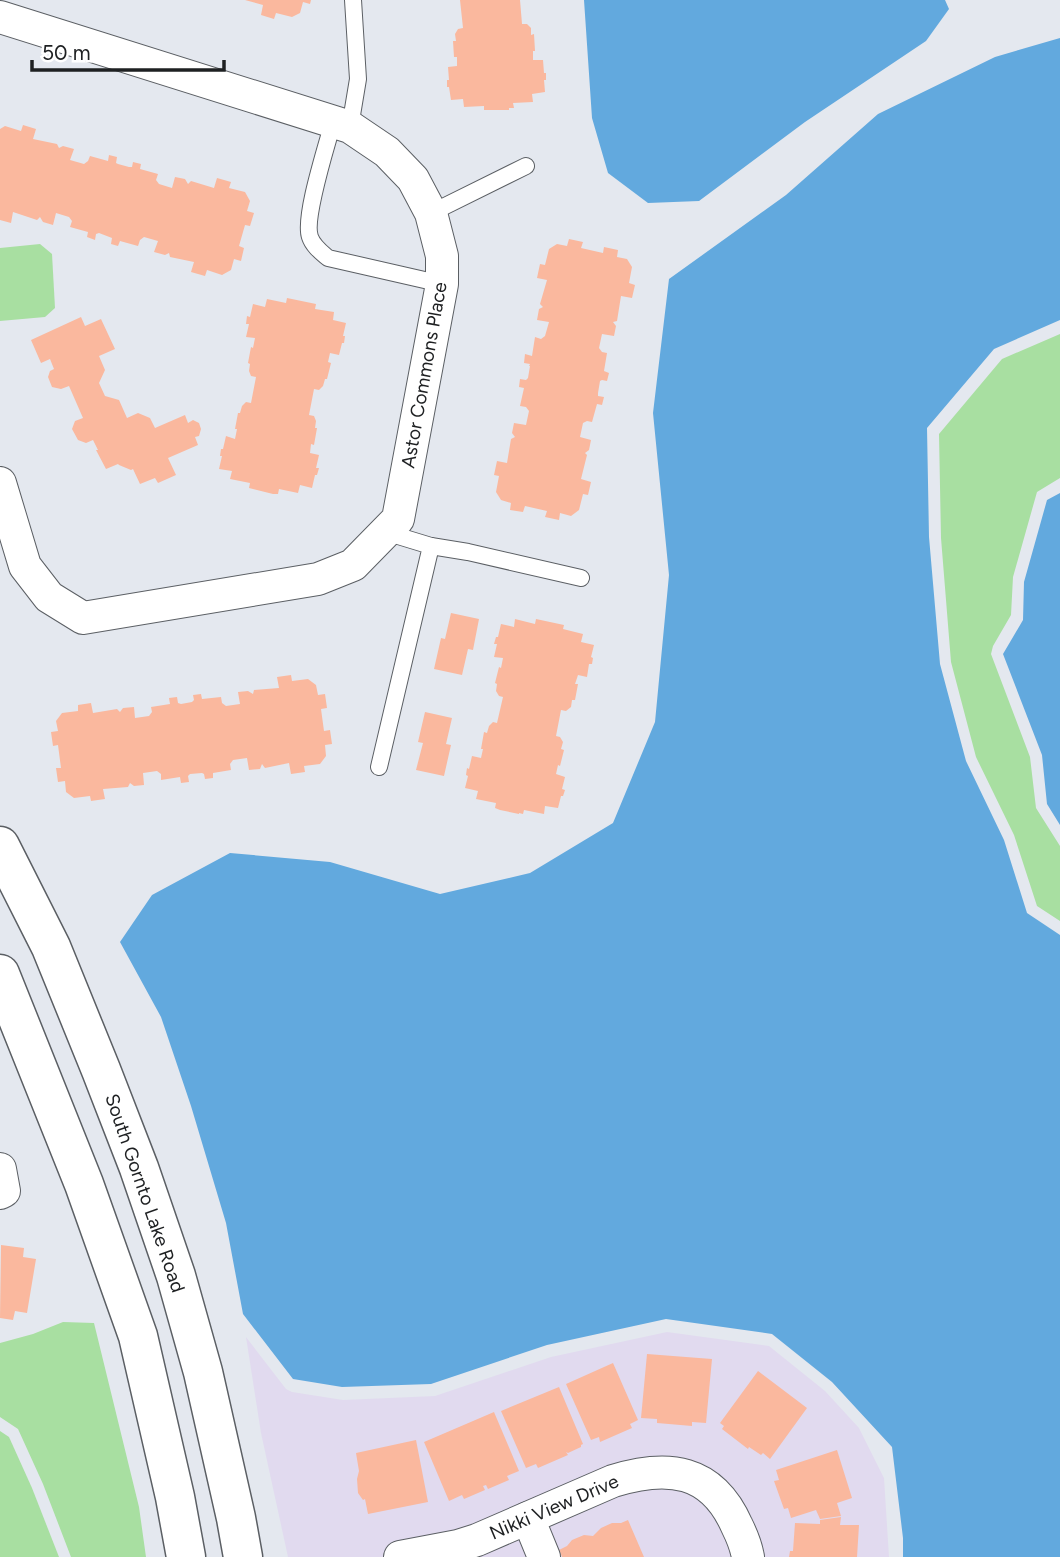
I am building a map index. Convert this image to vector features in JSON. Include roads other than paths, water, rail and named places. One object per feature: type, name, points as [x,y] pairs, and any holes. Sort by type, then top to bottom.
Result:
[{"type":"street","name":"Astor Commons Place","points":[[0,17],[341,124],[387,152],[413,179],[431,213],[442,256],[442,284],[398,519],[353,565],[318,579],[83,618],[49,597],[25,566],[0,483]]},
{"type":"street","name":"South Gornto Lake Road","points":[[0,846],[51,947],[139,1168],[176,1276],[202,1372],[243,1557]]},
{"type":"street","points":[[0,974],[84,1184],[138,1336],[186,1557]]},
{"type":"street","points":[[0,1169],[4,1191],[0,1193]]},
{"type":"street","name":"Nikki View Drive","points":[[400,1557],[477,1540],[613,1481],[652,1472],[691,1476],[708,1485],[733,1515],[748,1557]]},
{"type":"street","points":[[527,1518],[544,1557]]},
{"type":"lane","points":[[353,0],[358,79],[308,219],[310,236],[318,250],[328,258],[442,284]]},
{"type":"lane","points":[[431,213],[526,166]]},
{"type":"lane","points":[[385,533],[431,546],[581,578]]},
{"type":"lane","points":[[379,766],[431,546]]},
{"type":"water","points":[[584,0],[945,0],[949,9],[926,41],[805,122],[699,201],[648,203],[608,173],[592,118]]},
{"type":"water","points":[[1060,38],[1060,320],[994,349],[927,428],[929,537],[940,664],[966,761],[1004,840],[1027,913],[1060,935],[1060,1557],[903,1557],[892,1447],[832,1382],[772,1334],[666,1319],[547,1345],[431,1384],[342,1387],[293,1379],[243,1314],[226,1223],[191,1106],[161,1017],[120,942],[152,895],[230,853],[330,862],[440,894],[530,873],[613,823],[655,722],[669,575],[653,413],[669,279],[786,195],[878,114],[995,57]]},
{"type":"water","points":[[1060,493],[1060,825],[1047,804],[1042,755],[1003,654],[1023,620],[1024,582],[1047,500]]}]
